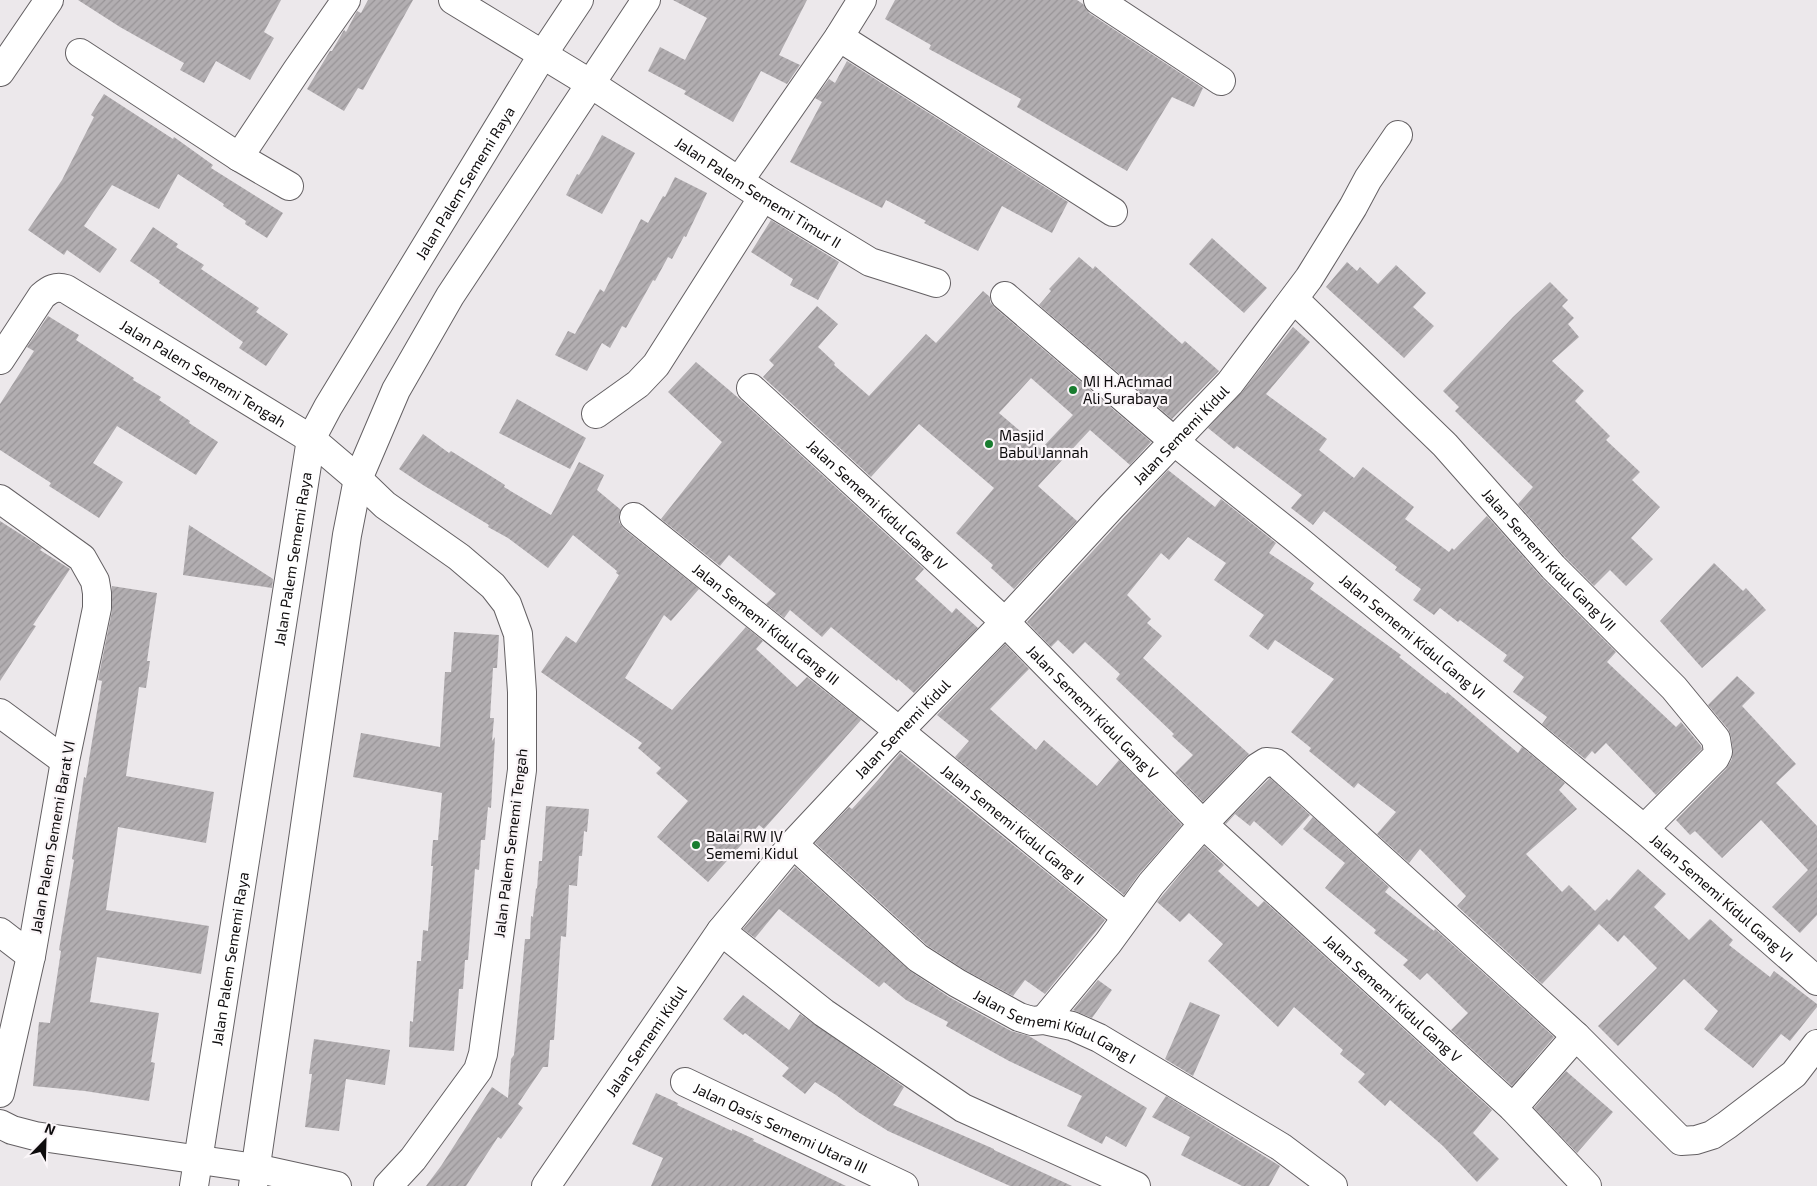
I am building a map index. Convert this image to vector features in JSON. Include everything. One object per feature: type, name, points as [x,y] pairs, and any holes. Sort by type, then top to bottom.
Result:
[{"type":"street","points":[[0,72],[51,0],[66,3],[71,0]]},
{"type":"street","points":[[239,157],[346,0]]},
{"type":"street","name":"Jalan Palem Sememi Timur II","points":[[453,0],[591,84],[763,197],[870,262],[936,283]]},
{"type":"street","name":"Jalan Palem Sememi Raya","points":[[194,1186],[311,439],[328,407],[543,54],[579,0]]},
{"type":"street","points":[[254,1177],[346,535],[358,479],[396,390],[450,296],[646,0]]},
{"type":"street","points":[[739,181],[839,37],[862,0]]},
{"type":"street","points":[[1098,0],[1221,81]]},
{"type":"street","points":[[839,37],[1113,212]]},
{"type":"street","points":[[80,53],[239,157],[289,186]]},
{"type":"street","name":"Jalan Sememi Kidul","points":[[546,1186],[722,930],[794,844],[899,731],[1005,622],[1111,506],[1176,442],[1230,384],[1323,257],[1368,179],[1398,135]]},
{"type":"street","points":[[596,414],[638,384],[656,365],[763,197]]},
{"type":"street","name":"Jalan Palem Sememi Tengah","points":[[0,360],[42,296],[49,290],[58,287],[66,289],[311,439],[385,505],[480,574],[493,586],[507,604],[518,634],[522,692],[522,770],[482,1060],[478,1070],[413,1159],[388,1186]]},
{"type":"street","name":"Jalan Sememi Kidul Gang VI","points":[[1005,296],[1176,442],[1644,829],[1817,981]]},
{"type":"street","name":"Jalan Sememi Kidul Gang VII","points":[[1294,299],[1446,445],[1553,567],[1674,688],[1716,740],[1718,752],[1715,758],[1644,829]]},
{"type":"street","name":"Jalan Sememi Kidul Gang IV","points":[[751,388],[1005,622]]},
{"type":"street","name":"Jalan Palem Sememi Barat VI","points":[[0,499],[82,558],[95,581],[98,593],[97,608],[65,761],[31,956],[0,1093]]},
{"type":"street","name":"Jalan Sememi Kidul Gang III","points":[[634,517],[899,731]]},
{"type":"street","name":"Jalan Sememi Kidul Gang V","points":[[1005,622],[1203,824],[1512,1108],[1587,1186]]},
{"type":"street","points":[[0,713],[65,761]]},
{"type":"street","name":"Jalan Sememi Kidul Gang II","points":[[899,731],[1126,917]]},
{"type":"street","points":[[1044,1020],[1203,824],[1258,766],[1266,762],[1276,763],[1576,1036],[1681,1141],[1696,1140],[1712,1135],[1727,1125],[1794,1074],[1817,1044]]},
{"type":"street","name":"Jalan Sememi Kidul Gang I","points":[[794,844],[918,958],[957,983],[1019,1017],[1032,1021],[1044,1020],[1072,1026],[1099,1038],[1280,1147],[1333,1186]]},
{"type":"street","points":[[722,930],[824,1013],[963,1108],[1136,1186]]},
{"type":"street","points":[[0,932],[31,956]]},
{"type":"street","points":[[1512,1108],[1576,1036]]},
{"type":"street","name":"Jalan Oasis Sememi Utara III","points":[[685,1082],[904,1186]]},
{"type":"street","points":[[0,1124],[12,1130],[35,1136],[198,1159],[254,1177],[337,1186]]},
{"type":"building","points":[[78,0],[281,0],[264,32],[274,38],[250,80],[216,61],[204,83],[180,70],[184,63],[120,27]]},
{"type":"building","points":[[368,0],[413,0],[363,90],[358,88],[344,111],[307,89],[344,30],[346,32],[357,11],[361,13]]},
{"type":"building","points":[[673,0],[807,0],[779,55],[800,65],[787,84],[761,71],[733,122],[684,94],[686,91],[648,71],[660,47],[685,60],[707,18]]},
{"type":"building","points":[[895,0],[1077,0],[1083,4],[1089,13],[1203,88],[1194,107],[1172,97],[1127,171],[1017,107],[1021,99],[929,49],[931,45],[885,19]]},
{"type":"building","points":[[847,61],[1068,202],[1052,233],[1002,206],[978,251],[924,223],[926,221],[886,200],[882,208],[790,162],[822,102],[815,98],[829,79],[835,83]]},
{"type":"building","points":[[104,94],[173,139],[174,137],[213,165],[211,168],[283,213],[267,238],[245,224],[246,221],[223,206],[224,204],[178,174],[159,209],[112,185],[84,226],[117,249],[100,273],[67,250],[64,255],[28,230],[62,180],[94,117],[91,115]]},
{"type":"building","points":[[602,135],[635,153],[602,214],[566,195]]},
{"type":"building","points":[[675,177],[707,193],[686,237],[684,236],[672,259],[668,257],[626,328],[622,326],[610,348],[602,343],[587,371],[555,355],[568,331],[575,334],[600,289],[604,292],[641,219],[648,223]]},
{"type":"building","points":[[771,220],[839,262],[818,300],[790,285],[793,279],[751,252]]},
{"type":"building","points":[[153,227],[178,244],[176,247],[204,265],[201,269],[259,308],[256,312],[288,334],[266,366],[239,348],[243,342],[130,261]]},
{"type":"building","points":[[1212,238],[1267,288],[1244,313],[1189,264]]},
{"type":"building","points":[[1079,257],[1093,269],[1095,266],[1182,344],[1185,341],[1219,371],[1172,419],[1039,305],[1051,291],[1049,289]]},
{"type":"building","points":[[1347,262],[1357,271],[1360,267],[1378,284],[1396,265],[1426,293],[1413,307],[1434,326],[1404,358],[1326,287]]},
{"type":"building","points":[[1550,282],[1568,300],[1562,306],[1574,318],[1568,324],[1579,337],[1552,361],[1584,391],[1575,401],[1610,436],[1606,440],[1640,472],[1632,480],[1660,507],[1631,538],[1653,559],[1626,586],[1610,570],[1594,586],[1564,556],[1518,504],[1533,487],[1455,411],[1459,407],[1443,391],[1513,317]]},
{"type":"building","points":[[983,291],[990,297],[990,302],[995,308],[1151,442],[1130,465],[1090,430],[1038,486],[1077,521],[1014,589],[991,568],[993,565],[956,533],[994,488],[919,424],[871,477],[763,377],[774,365],[769,360],[817,306],[838,324],[818,347],[835,363],[834,365],[869,396],[926,334],[936,343]],"holes":[[[1031,378],[1073,415],[1041,449],[999,413]]]},
{"type":"building","points":[[48,316],[79,335],[76,340],[161,397],[159,400],[218,442],[196,475],[117,426],[93,463],[123,482],[99,518],[49,486],[51,483],[0,450],[0,404],[34,351],[27,347]]},
{"type":"building","points":[[1293,327],[1310,342],[1266,394],[1327,439],[1319,450],[1354,478],[1363,467],[1414,507],[1405,519],[1449,552],[1452,548],[1454,550],[1487,516],[1542,578],[1616,652],[1607,662],[1676,727],[1681,722],[1701,746],[1702,749],[1656,795],[1606,743],[1595,754],[1592,751],[1585,759],[1542,724],[1547,717],[1513,692],[1524,677],[1503,661],[1507,655],[1460,620],[1458,622],[1440,608],[1434,615],[1413,600],[1421,589],[1395,570],[1397,567],[1324,511],[1313,525],[1291,508],[1302,495],[1237,446],[1234,449],[1208,428],[1242,392]]},
{"type":"building","points":[[696,362],[742,401],[924,569],[915,579],[952,613],[956,608],[978,628],[914,693],[831,627],[822,637],[790,610],[784,618],[766,604],[776,594],[729,555],[720,566],[661,519],[722,442],[668,392]]},
{"type":"building","points":[[517,399],[586,438],[570,469],[499,433]]},
{"type":"building","points":[[423,434],[449,453],[451,451],[505,485],[504,487],[551,515],[579,462],[604,475],[597,490],[621,510],[619,522],[624,529],[699,589],[671,621],[664,615],[625,678],[672,710],[746,627],[763,641],[756,649],[797,687],[807,677],[861,720],[764,829],[759,825],[708,882],[657,837],[688,801],[656,773],[661,768],[638,748],[642,743],[541,672],[566,636],[576,643],[619,575],[616,573],[617,571],[573,535],[548,568],[508,538],[488,527],[489,525],[399,469]]},
{"type":"building","points":[[1168,470],[1215,507],[1221,499],[1276,543],[1269,553],[1314,583],[1310,589],[1401,655],[1399,657],[1446,694],[1447,692],[1518,753],[1522,747],[1565,783],[1559,790],[1577,809],[1526,854],[1562,892],[1569,885],[1595,911],[1607,899],[1609,901],[1638,869],[1666,894],[1654,907],[1689,940],[1710,919],[1733,940],[1729,945],[1770,977],[1774,971],[1817,1004],[1817,1007],[1790,1041],[1781,1034],[1753,1068],[1704,1029],[1718,1011],[1684,979],[1618,1046],[1598,1026],[1657,968],[1624,935],[1618,942],[1599,924],[1542,984],[1457,906],[1466,896],[1420,849],[1409,863],[1377,834],[1396,812],[1358,783],[1354,788],[1309,751],[1311,748],[1291,732],[1334,679],[1275,640],[1268,650],[1249,636],[1264,615],[1214,580],[1226,563],[1188,537],[1169,560],[1161,553],[1127,595],[1151,619],[1147,623],[1162,636],[1143,658],[1249,754],[1203,802],[1175,773],[1193,755],[1172,736],[1174,734],[1116,679],[1120,674],[1085,642],[1073,654],[1058,640],[1051,647],[1027,622]]},
{"type":"building","points":[[0,521],[70,569],[33,625],[36,626],[0,681]]},
{"type":"building","points":[[189,525],[273,579],[272,588],[183,575]]},
{"type":"building","points":[[1714,563],[1743,591],[1746,588],[1766,610],[1702,668],[1660,621]]},
{"type":"building","points":[[112,586],[157,593],[147,661],[150,661],[146,688],[139,687],[126,776],[214,792],[206,843],[118,827],[106,910],[209,926],[201,974],[97,957],[90,1002],[159,1013],[151,1062],[155,1063],[149,1101],[85,1091],[33,1086],[39,1022],[50,1023],[84,777],[86,778],[102,681],[98,680],[112,611]]},
{"type":"building","points":[[454,632],[499,635],[497,668],[493,668],[490,718],[494,718],[492,741],[495,737],[491,808],[488,807],[485,840],[481,840],[479,870],[475,869],[468,960],[465,960],[463,989],[459,989],[454,1051],[409,1047],[410,1021],[413,1022],[417,961],[421,961],[423,930],[428,931],[433,840],[438,840],[442,793],[353,777],[361,733],[440,747],[445,672],[451,672]]},
{"type":"building","points":[[1005,644],[1029,669],[990,709],[1036,750],[1044,740],[1097,786],[1119,760],[1182,825],[1139,874],[1124,895],[955,757],[969,741],[937,715]]},
{"type":"building","points":[[1737,676],[1755,693],[1742,706],[1796,764],[1776,783],[1817,826],[1817,915],[1800,933],[1772,907],[1808,870],[1761,820],[1722,858],[1695,831],[1690,835],[1676,820],[1726,769],[1732,759],[1733,750],[1728,729],[1708,705]]},
{"type":"building","points":[[900,753],[1105,920],[1045,994],[1025,980],[1013,996],[965,970],[928,946],[815,843],[849,807],[852,809]]},
{"type":"building","points":[[1270,778],[1310,815],[1282,846],[1254,821],[1250,826],[1235,814],[1225,823]]},
{"type":"building","points":[[546,806],[589,809],[587,832],[584,831],[582,856],[579,856],[577,886],[569,885],[566,937],[561,936],[554,1040],[550,1040],[548,1067],[543,1067],[518,1104],[523,1108],[501,1139],[498,1137],[466,1186],[426,1186],[492,1087],[508,1098],[525,939],[530,939],[531,916],[533,917],[539,861],[542,861]]},
{"type":"building","points":[[1313,817],[1389,887],[1385,892],[1434,931],[1435,929],[1554,1037],[1512,1086],[1451,1030],[1468,1013],[1427,973],[1420,980],[1403,965],[1408,960],[1374,933],[1376,930],[1325,888],[1345,863],[1303,829]]},
{"type":"building","points":[[1204,846],[1224,865],[1218,871],[1258,907],[1264,901],[1492,1110],[1473,1133],[1499,1159],[1477,1182],[1443,1146],[1390,1100],[1385,1106],[1358,1082],[1365,1074],[1340,1054],[1343,1050],[1294,1007],[1278,1027],[1208,961],[1223,944],[1189,913],[1180,922],[1157,902]]},
{"type":"building","points":[[795,867],[910,971],[949,997],[1011,1031],[1029,1036],[1147,1108],[1126,1147],[1106,1136],[1102,1144],[1067,1126],[1082,1096],[1009,1061],[946,1026],[948,1022],[906,1000],[884,982],[879,987],[779,909],[755,938],[743,929]]},
{"type":"building","points":[[1098,980],[1112,990],[1092,1018],[1073,1010]]},
{"type":"building","points":[[743,995],[789,1030],[800,1014],[904,1087],[893,1105],[994,1149],[1072,1186],[1010,1186],[888,1131],[815,1082],[805,1094],[782,1076],[789,1068],[745,1033],[743,1035],[723,1019]]},
{"type":"building","points":[[1190,1002],[1220,1015],[1193,1076],[1165,1059]]},
{"type":"building","points":[[314,1039],[390,1050],[385,1085],[346,1079],[339,1131],[305,1127],[312,1074],[309,1074]]},
{"type":"building","points":[[1566,1071],[1613,1112],[1577,1153],[1534,1108]]},
{"type":"building","points":[[656,1093],[732,1131],[732,1129],[754,1139],[753,1141],[846,1186],[651,1186],[663,1158],[632,1144]]},
{"type":"building","points":[[1166,1096],[1280,1166],[1269,1186],[1242,1186],[1181,1155],[1190,1137],[1152,1117]]},
{"type":"place","name":"MI H.Achmad Ali Surabaya","points":[[1073,390]]},
{"type":"place","name":"Masjid Babul Jannah","points":[[989,444]]},
{"type":"place","name":"Balai RW IV Sememi Kidul","points":[[696,845]]}]
